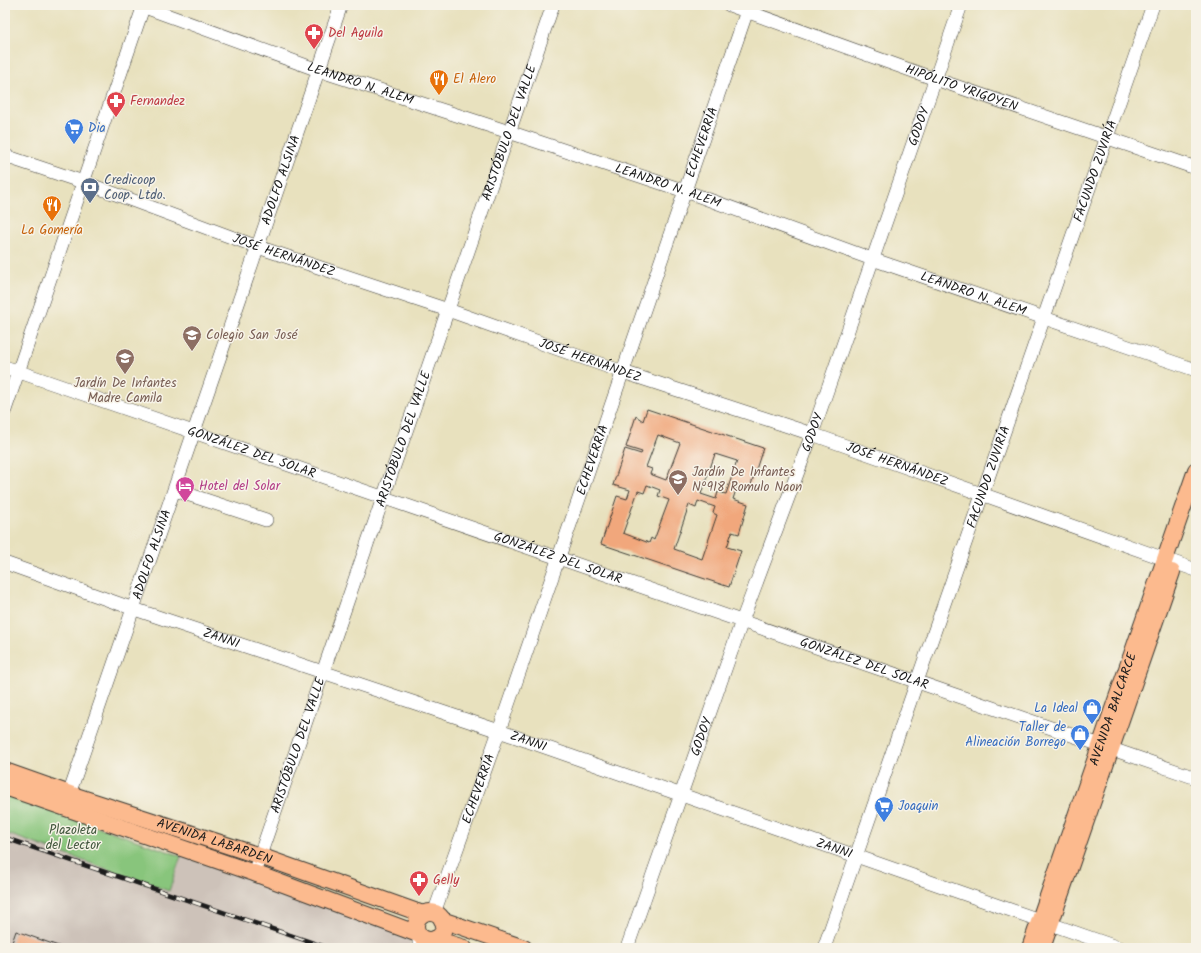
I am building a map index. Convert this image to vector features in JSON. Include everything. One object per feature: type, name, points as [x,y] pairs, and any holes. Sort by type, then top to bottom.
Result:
[{"type":"main road","name":"AVENIDA BALCARCE","points":[[1030,948],[1045,922],[1106,747],[1170,562],[1196,470]]},
{"type":"main road","name":"AVENIDA BALCARCE","points":[[1170,562],[1196,503]]},
{"type":"main road","name":"AVENIDA LABARDEN","points":[[5,771],[67,801],[426,941],[464,948]]},
{"type":"main road","name":"AVENIDA LABARDEN","points":[[5,787],[67,801],[260,856],[524,948]]},
{"type":"main road","points":[[433,916],[443,925],[443,931],[440,936],[426,941],[416,928],[416,923],[419,918],[433,916]]},
{"type":"main road","name":"AVENIDA BALCARCE","points":[[1042,948],[1045,922]]},
{"type":"street","name":"ADOLFO ALSINA","points":[[67,801],[195,432],[340,5]]},
{"type":"street","name":"ARISTÓBULO DEL VALLE","points":[[254,873],[553,5]]},
{"type":"street","name":"HIPÓLITO YRIGOYEN","points":[[729,5],[748,8],[935,79],[1196,168]]},
{"type":"street","name":"GODOY","points":[[627,948],[742,621],[812,434],[961,5]]},
{"type":"street","name":"FACUNDO ZUVIRÍA","points":[[824,948],[1153,5]]},
{"type":"street","name":"LEANDRO N. ALEM","points":[[142,6],[318,70],[510,132],[685,192],[872,260],[1196,370]]},
{"type":"street","points":[[5,410],[142,6]]},
{"type":"street","name":"ECHEVERRÍA","points":[[433,916],[499,732],[748,8]]},
{"type":"street","name":"JOSÉ HERNÁNDEZ","points":[[5,156],[83,182],[258,248],[448,310],[623,372],[812,434],[1196,570]]},
{"type":"street","name":"GONZÁLEZ DEL SOLAR","points":[[5,367],[1196,778]]},
{"type":"street","points":[[175,490],[266,520]]},
{"type":"street","name":"ZANNI","points":[[5,563],[134,609],[682,795],[1119,948]]},
{"type":"shaded area","points":[[5,794],[414,935],[409,948],[5,948]]},
{"type":"green space","name":"Plazoleta del Lector","points":[[5,794],[181,856],[169,891],[5,833]]},
{"type":"building","points":[[647,409],[763,448],[749,491],[737,487],[733,499],[748,504],[739,534],[732,532],[727,547],[741,551],[729,587],[601,544],[617,496],[627,499],[630,490],[613,485],[625,449],[641,454],[642,452],[626,447],[636,416],[643,421]],"holes":[[[658,435],[680,443],[666,480],[650,474],[652,469],[646,467]],[[715,454],[737,461],[726,494],[718,492],[716,499],[701,494]],[[647,485],[660,490],[658,496],[669,500],[654,540],[651,538],[649,543],[623,533],[638,491],[644,493]],[[698,501],[715,507],[713,513],[717,515],[702,559],[674,549],[689,505],[696,508]]]},
{"type":"building","points":[[16,931],[64,948],[10,948]]},
{"type":"railway","points":[[5,838],[328,948]]},
{"type":"place","name":"Del Aguila","points":[[314,50]]},
{"type":"place","name":"El Alero","points":[[439,96]]},
{"type":"place","name":"Fernandez","points":[[116,118]]},
{"type":"place","name":"Dia","points":[[74,145]]},
{"type":"place","name":"Credicoop Coop. Ltdo.","points":[[90,204]]},
{"type":"place","name":"La Gomería","points":[[52,222]]},
{"type":"place","name":"Colegio San José","points":[[192,352]]},
{"type":"place","name":"Jardín De Infantes Madre Camila","points":[[125,375]]},
{"type":"place","name":"Jardín De Infantes Nº918 Romulo Naon","points":[[678,496]]},
{"type":"place","name":"Hotel del Solar","points":[[185,503]]},
{"type":"place","name":"La Ideal","points":[[1092,725]]},
{"type":"place","name":"Taller de Alineación Borrego","points":[[1080,751]]},
{"type":"place","name":"Joaquin","points":[[884,823]]},
{"type":"place","name":"Gelly","points":[[419,897]]}]
